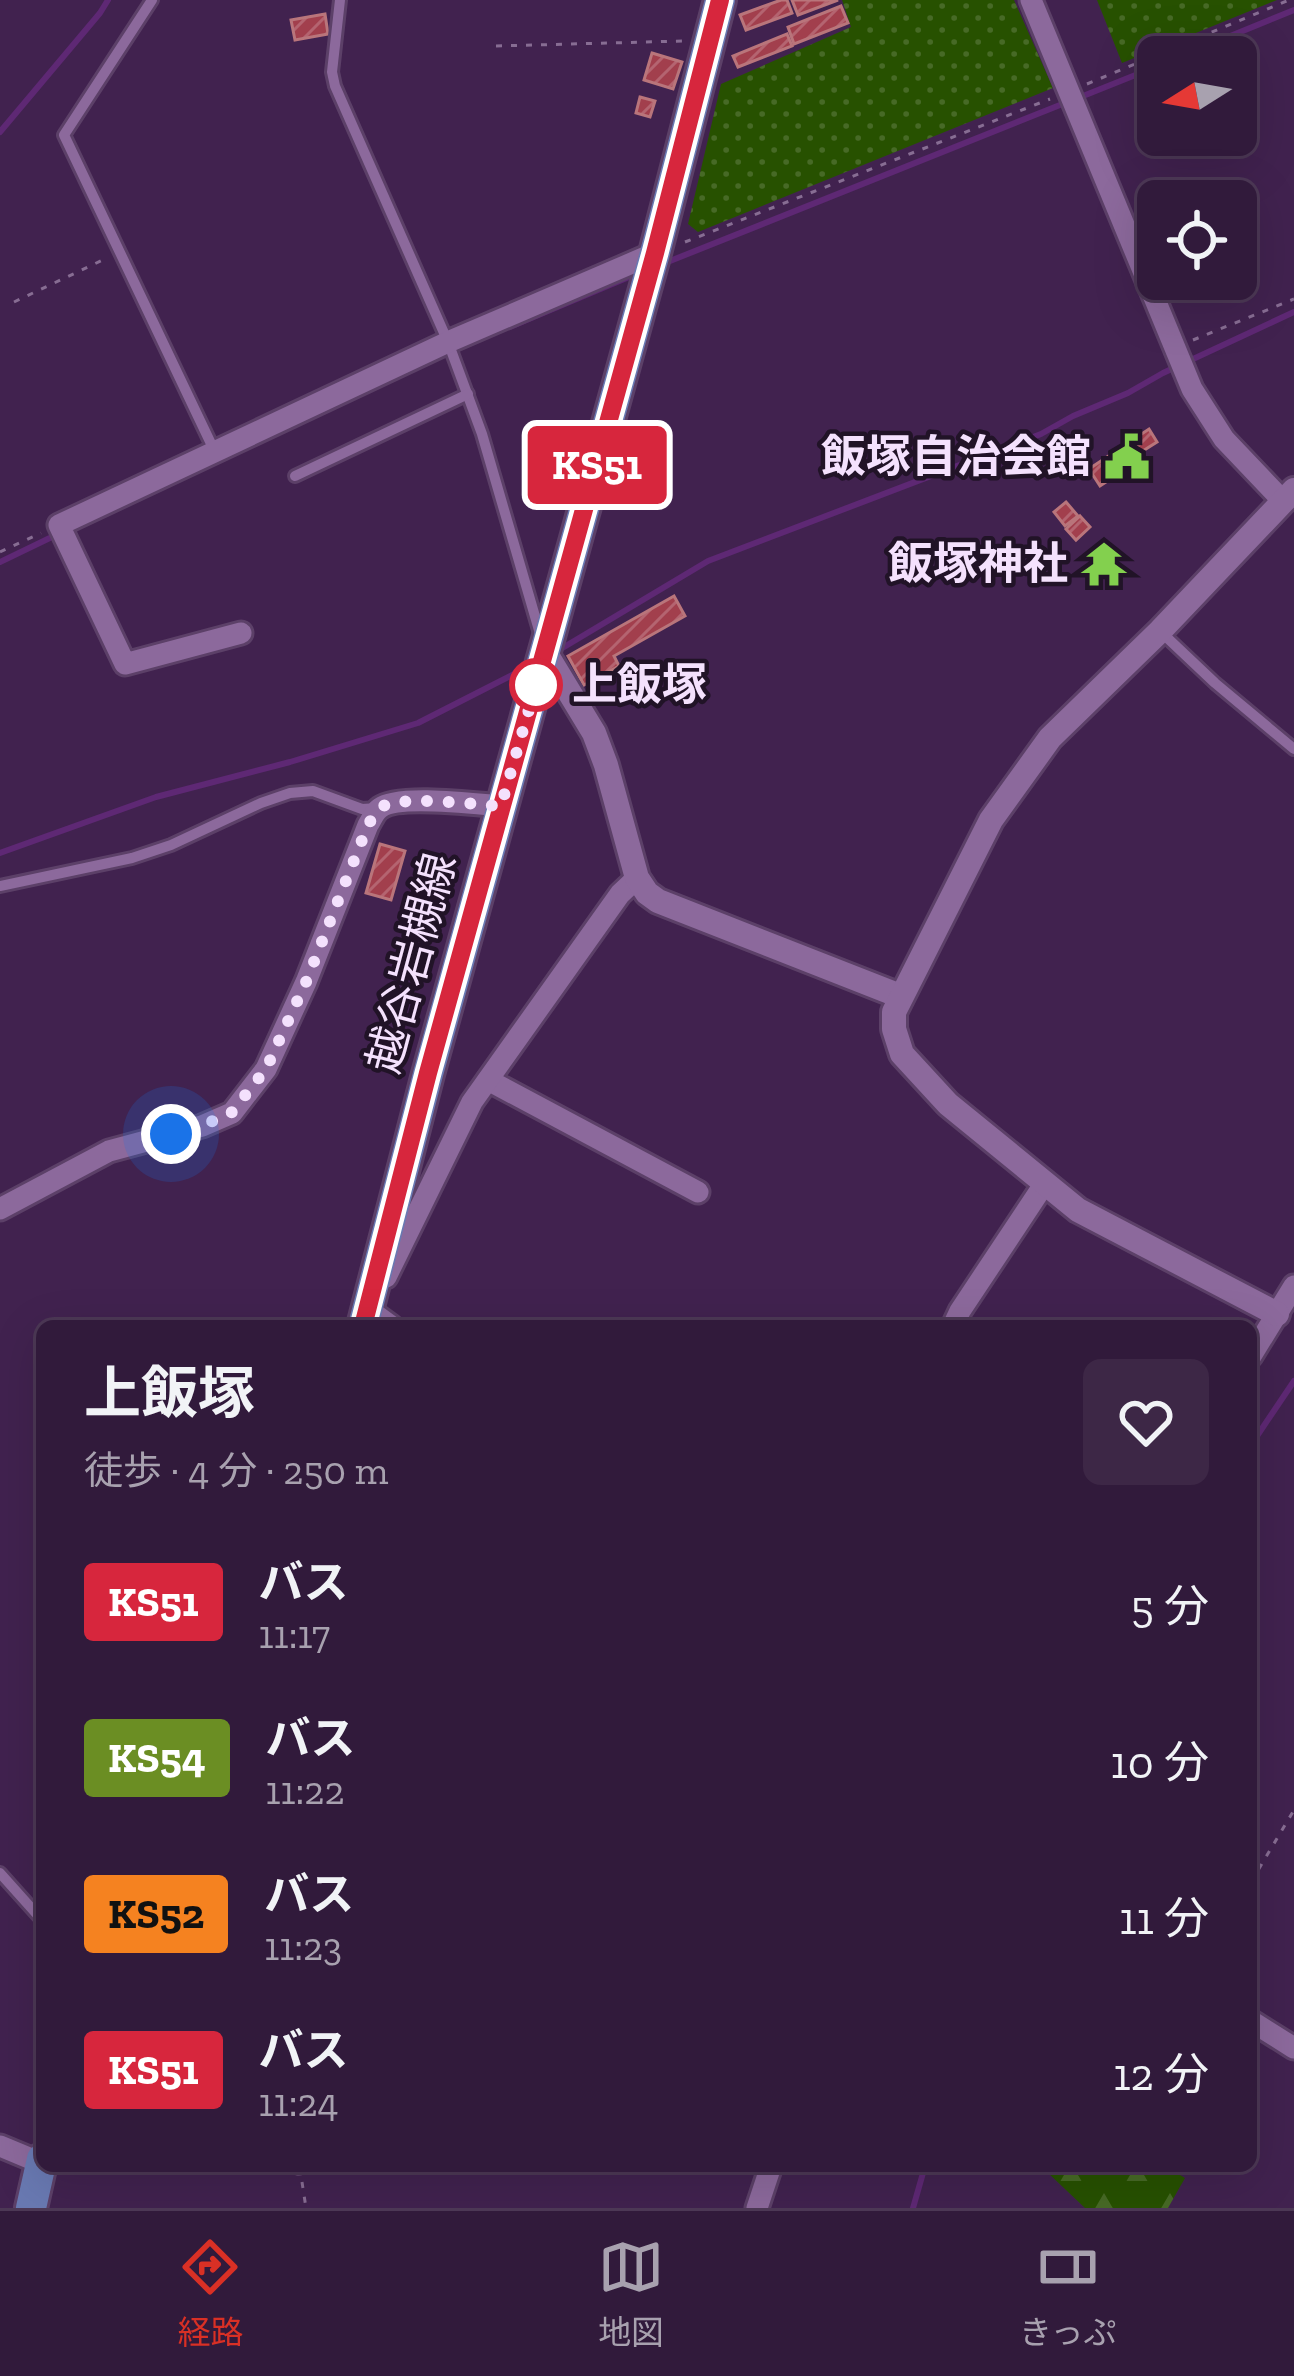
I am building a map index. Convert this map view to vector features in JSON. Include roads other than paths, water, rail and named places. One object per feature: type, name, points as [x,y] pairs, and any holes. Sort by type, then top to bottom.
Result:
[{"type":"main road","name":"越谷岩槻線","points":[[372,1320],[501,806],[655,253],[720,0]]},
{"type":"main road","points":[[32,2208],[40,2172]]},
{"type":"street","points":[[1031,0],[1192,389],[1224,439],[1288,495],[1160,631],[1049,738],[991,820],[900,996],[894,1029],[902,1054],[948,1104],[1078,1210],[1277,1314]]},
{"type":"street","points":[[241,633],[125,664],[59,525],[448,342],[655,253]]},
{"type":"street","points":[[545,652],[594,733],[637,878],[646,892],[658,901],[900,996]]},
{"type":"street","points":[[0,1209],[109,1151],[202,1126],[232,1112],[266,1069],[368,825],[380,808],[417,800],[501,806]]},
{"type":"street","points":[[372,1320],[472,1102],[620,894],[637,878]]},
{"type":"street","points":[[488,1080],[698,1192]]},
{"type":"street","points":[[956,1320],[1045,1183]]},
{"type":"street","points":[[1257,1346],[1294,1286]]},
{"type":"street","points":[[1257,2025],[1294,2048]]},
{"type":"street","points":[[0,2146],[36,2159]]},
{"type":"street","points":[[757,2208],[769,2172]]},
{"type":"lane","points":[[152,0],[64,135],[214,452]]},
{"type":"lane","points":[[340,0],[332,72],[335,86],[468,394],[545,652]]},
{"type":"lane","points":[[295,476],[468,394]]},
{"type":"lane","points":[[1160,631],[1294,749]]},
{"type":"lane","points":[[0,886],[132,858],[290,793],[313,790],[362,809],[380,808]]},
{"type":"lane","points":[[0,1873],[36,1913]]},
{"type":"waterway","points":[[0,132],[108,0]]},
{"type":"waterway","points":[[1230,36],[1294,10]]},
{"type":"waterway","points":[[1078,98],[1137,74]]},
{"type":"waterway","points":[[665,263],[1065,103]]},
{"type":"waterway","points":[[510,327],[636,274]]},
{"type":"waterway","points":[[554,653],[708,561],[1041,434],[1294,312]]},
{"type":"waterway","points":[[0,562],[56,535]]},
{"type":"waterway","points":[[0,853],[156,797],[418,723],[532,665]]},
{"type":"waterway","points":[[1257,1436],[1294,1381]]},
{"type":"waterway","points":[[913,2208],[923,2172]]},
{"type":"place","name":"飯塚自治会館","points":[[1127,457]]},
{"type":"place","name":"飯塚神社","points":[[1104,564]]},
{"type":"place","name":"上飯塚","points":[[536,685]]}]
